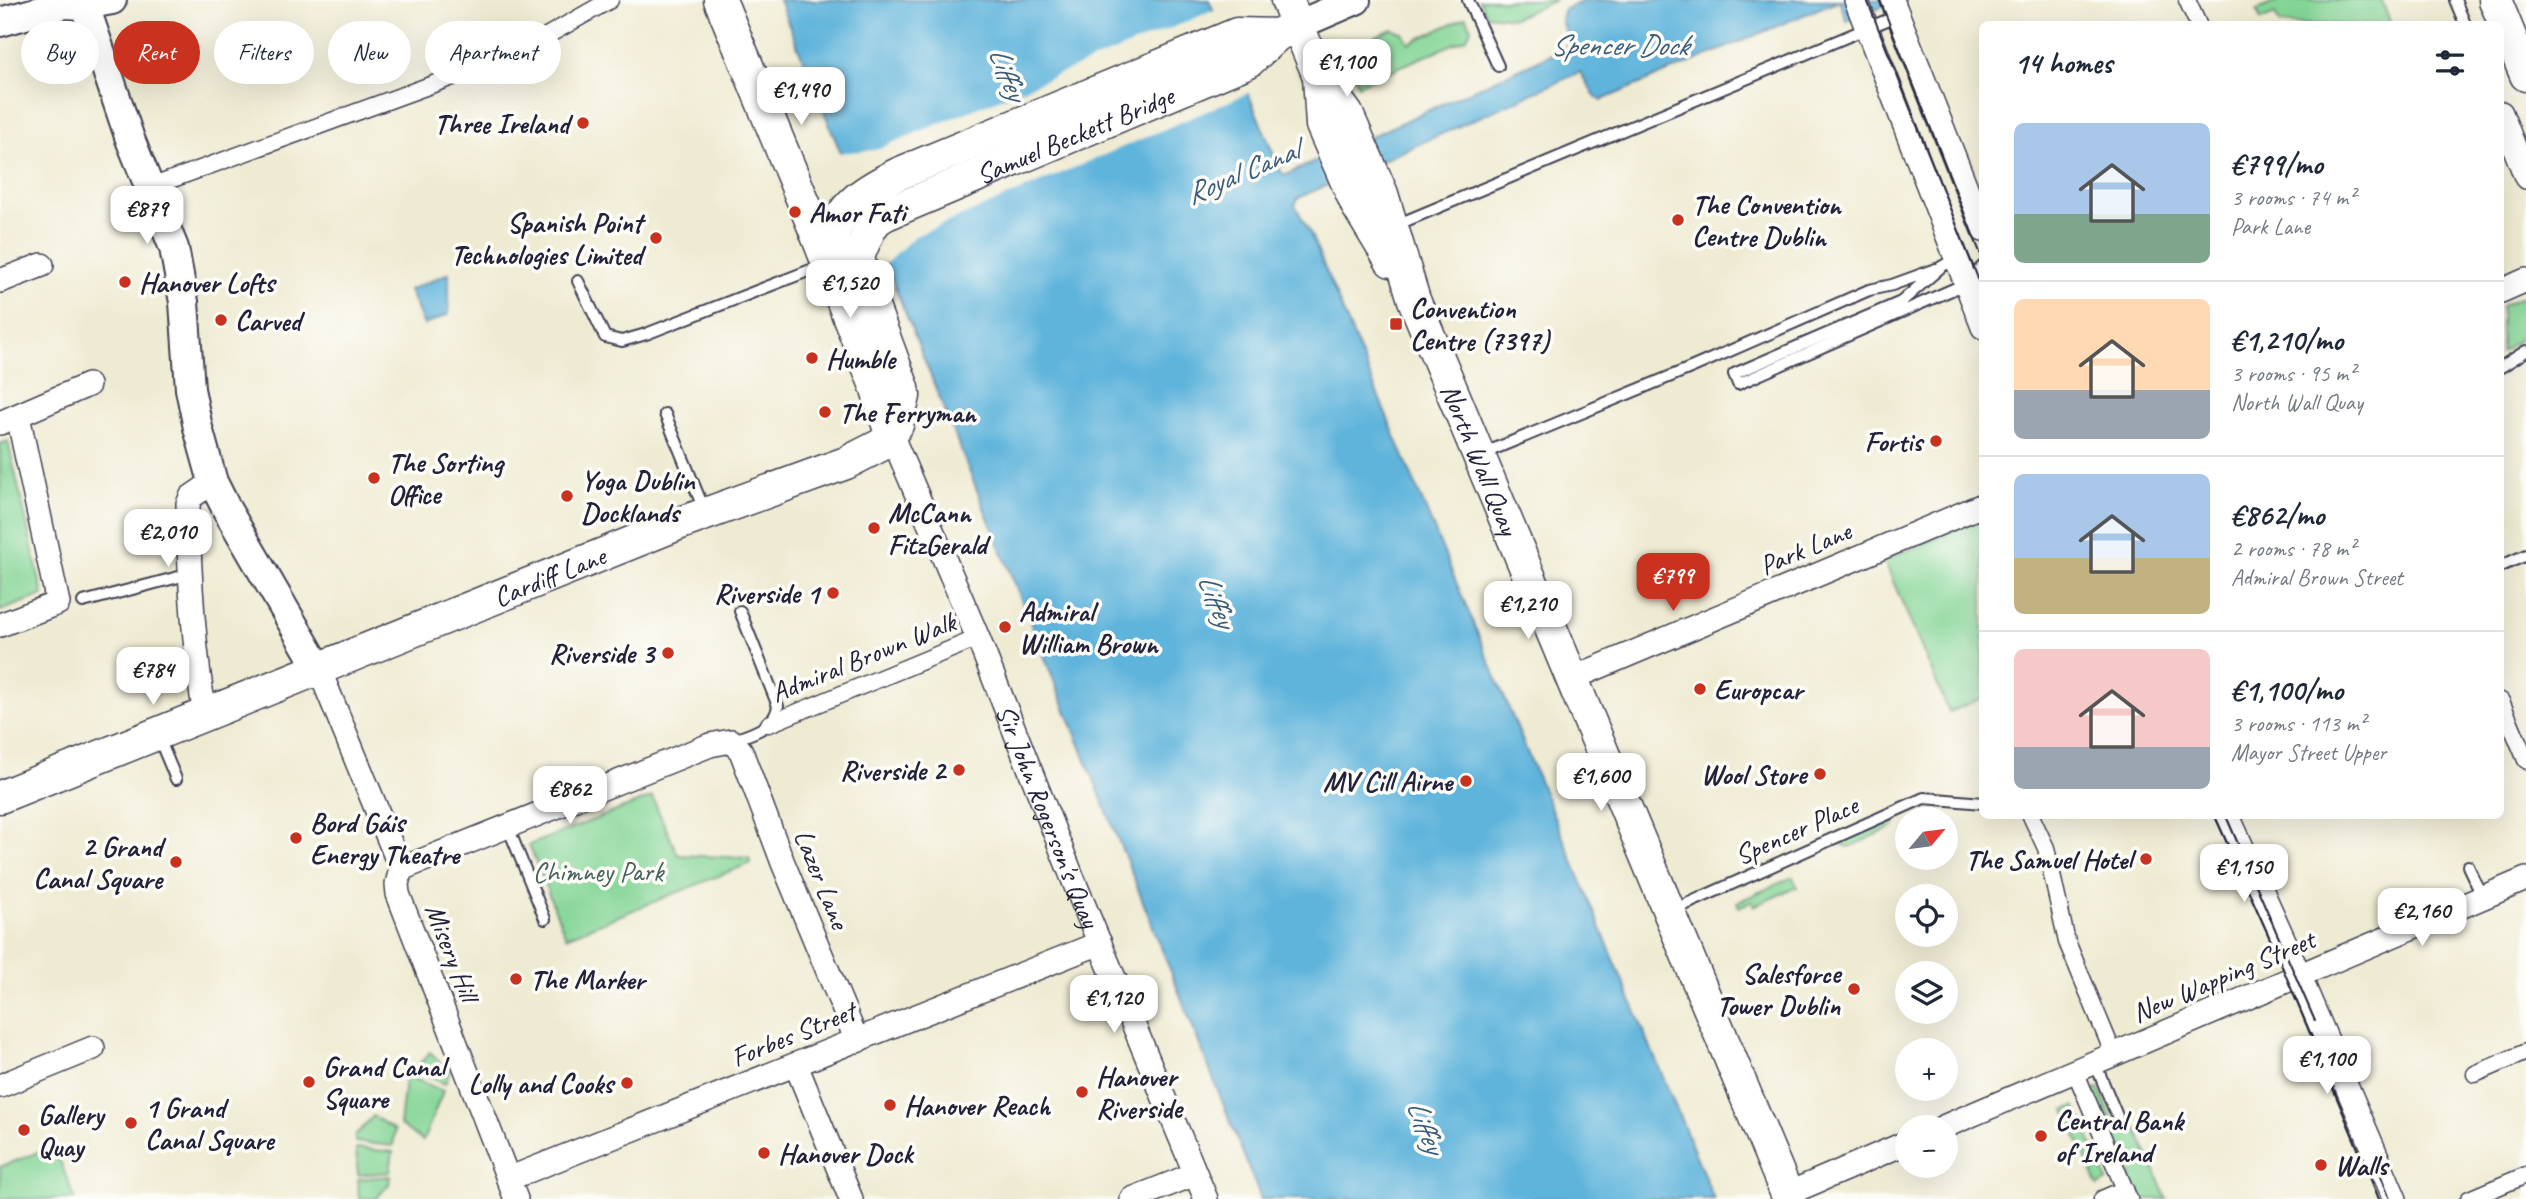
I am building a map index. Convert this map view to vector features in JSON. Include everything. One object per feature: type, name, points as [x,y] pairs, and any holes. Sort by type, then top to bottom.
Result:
[{"type":"main road","name":"Sir John Rogerson's Quay","points":[[720,0],[813,225],[877,389],[891,434]]},
{"type":"main road","points":[[2495,0],[2504,21]]},
{"type":"main road","name":"Samuel Beckett Bridge","points":[[891,434],[901,411],[903,388],[863,280],[858,256],[876,220],[1243,48],[1287,20]]},
{"type":"main road","points":[[1287,20],[1319,76],[1334,120],[1369,199]]},
{"type":"main road","points":[[2504,22],[2526,75]]},
{"type":"main road","name":"Samuel Beckett Bridge","points":[[829,270],[831,245],[843,212],[855,198],[898,174],[1243,48]]},
{"type":"main road","name":"North Wall Quay","points":[[1369,199],[1393,226],[1415,300]]},
{"type":"main road","name":"North Wall Quay","points":[[1369,199],[1415,300],[1788,1196]]},
{"type":"main road","name":"Cardiff Lane","points":[[0,797],[705,515],[846,463],[883,444],[891,434]]},
{"type":"street","points":[[151,191],[159,184],[513,55],[610,0]]},
{"type":"street","points":[[1287,20],[1356,0]]},
{"type":"street","points":[[2187,0],[2196,21]]},
{"type":"street","points":[[0,22],[65,4],[93,2],[130,139],[165,223],[180,275],[190,389],[213,482],[319,668]]},
{"type":"street","points":[[1894,6],[1979,220]]},
{"type":"street","points":[[1862,14],[1948,263],[1965,284],[1979,317]]},
{"type":"street","points":[[2504,121],[2526,177]]},
{"type":"street","points":[[0,281],[42,265]]},
{"type":"street","points":[[2504,290],[2526,280]]},
{"type":"street","points":[[0,625],[58,603],[9,419],[88,385]]},
{"type":"street","name":"Sir John Rogerson's Quay","points":[[891,434],[978,638],[1206,1199]]},
{"type":"street","points":[[205,715],[199,679],[190,573],[188,504],[191,497],[213,482]]},
{"type":"street","name":"Park Lane","points":[[1573,678],[1979,507]]},
{"type":"street","name":"Admiral Brown Walk","points":[[769,724],[978,638]]},
{"type":"street","name":"Misery Hill","points":[[319,668],[401,870],[397,884],[398,894],[512,1189]]},
{"type":"street","points":[[2504,708],[2526,760]]},
{"type":"street","points":[[401,870],[710,745],[731,741]]},
{"type":"street","name":"Lazer Lane","points":[[731,741],[741,751],[783,863],[857,1041]]},
{"type":"street","points":[[2032,819],[2046,848],[2127,1194],[2102,1199]]},
{"type":"street","points":[[2229,819],[2395,1199]]},
{"type":"street","name":"New Wapping Street","points":[[1958,1121],[2526,879]]},
{"type":"street","name":"Forbes Street","points":[[512,1189],[796,1065],[1100,943]]},
{"type":"street","points":[[0,1086],[93,1048]]},
{"type":"street","points":[[2475,1074],[2526,1052]]},
{"type":"street","points":[[796,1065],[851,1199]]},
{"type":"street","points":[[1788,1196],[1895,1148]]},
{"type":"street","points":[[1132,1199],[1195,1174]]},
{"type":"street","points":[[2469,1199],[2526,1175]]},
{"type":"lane","points":[[1468,0],[1498,66]]},
{"type":"lane","points":[[2455,0],[2464,21]]},
{"type":"lane","points":[[1393,226],[1862,14],[1894,6]]},
{"type":"lane","points":[[1948,263],[1901,302],[1746,374],[1965,284],[1979,270]]},
{"type":"lane","points":[[1480,456],[1869,290],[1892,285],[1948,263]]},
{"type":"lane","points":[[578,281],[605,337],[622,341],[829,270]]},
{"type":"lane","points":[[2504,365],[2526,351]]},
{"type":"lane","points":[[665,414],[705,515]]},
{"type":"lane","points":[[2504,565],[2526,555]]},
{"type":"lane","points":[[83,602],[190,573]]},
{"type":"lane","points":[[731,741],[769,724],[777,713],[776,699],[740,611]]},
{"type":"lane","points":[[157,734],[176,779]]},
{"type":"lane","name":"Spencer Place","points":[[1671,911],[1924,798],[1979,803]]},
{"type":"lane","points":[[508,827],[545,919]]},
{"type":"lane","points":[[2468,866],[2483,898]]},
{"type":"lane","points":[[2095,1063],[2117,1116]]},
{"type":"green space","points":[[1479,0],[1556,0],[1514,18],[1486,15]]},
{"type":"green space","points":[[2281,0],[2381,0],[2390,21],[2278,21],[2275,14],[2261,20],[2257,10]]},
{"type":"green space","points":[[1466,17],[1471,28],[1467,38],[1358,85],[1352,68],[1351,50],[1357,44],[1392,29],[1403,33],[1409,43]]},
{"type":"green space","points":[[2526,295],[2526,335],[2504,350],[2504,305]]},
{"type":"green space","points":[[8,441],[43,595],[0,611],[0,444]]},
{"type":"green space","points":[[1979,520],[1979,700],[1949,712],[1884,560]]},
{"type":"green space","name":"Chimney Park","points":[[652,797],[678,855],[749,858],[751,863],[566,937],[529,845]]},
{"type":"green space","points":[[1890,819],[1895,822],[1894,827],[1849,847],[1843,845],[1844,839]]},
{"type":"green space","points":[[1793,877],[1797,887],[1754,906],[1752,901],[1739,907],[1737,902]]},
{"type":"green space","points":[[430,1052],[450,1071],[445,1084],[414,1070]]},
{"type":"green space","points":[[408,1076],[443,1091],[423,1141],[400,1125],[405,1080]]},
{"type":"green space","points":[[2099,1088],[2117,1130],[2134,1123],[2167,1199],[2140,1199],[2093,1091]]},
{"type":"green space","points":[[2075,1106],[2108,1181],[2098,1186],[2065,1110]]},
{"type":"green space","points":[[373,1116],[395,1130],[393,1146],[355,1142],[355,1136]]},
{"type":"green space","points":[[54,1146],[75,1199],[0,1199],[0,1167]]},
{"type":"green space","points":[[356,1148],[393,1152],[390,1172],[358,1175]]},
{"type":"green space","points":[[390,1176],[389,1184],[376,1199],[359,1199],[358,1179]]},
{"type":"water","points":[[779,0],[1209,0],[1281,172],[1286,175],[1565,48],[1570,43],[1561,21],[1563,10],[1586,0],[1839,0],[1602,100],[1596,98],[1580,72],[1298,198],[1295,205],[1311,235],[1714,1199],[1261,1199]]},
{"type":"water","points":[[1839,0],[1897,0],[1847,21]]},
{"type":"water","points":[[449,273],[449,314],[424,325],[409,290]]},
{"type":"pier","points":[[1217,9],[1251,92],[915,236],[883,266],[837,153],[875,150]]},
{"type":"tram line","points":[[1867,0],[1979,281]]},
{"type":"tram line","points":[[1880,0],[1979,250]]},
{"type":"tram line","points":[[2216,819],[2276,952],[2379,1199]]},
{"type":"tram line","points":[[2227,819],[2315,1021]]},
{"type":"tram line","points":[[2381,1176],[2390,1199]]},
{"type":"place","name":"Three Ireland","points":[[583,123]]},
{"type":"place","name":"Amor Fati","points":[[795,212]]},
{"type":"place","name":"The Convention Centre Dublin","points":[[1678,220]]},
{"type":"place","name":"Spanish Point Technologies Limited","points":[[656,238]]},
{"type":"place","name":"Hanover Lofts","points":[[125,282]]},
{"type":"place","name":"Carved","points":[[221,320]]},
{"type":"place","name":"Convention Centre (7397)","points":[[1396,324]]},
{"type":"place","name":"Humble","points":[[812,358]]},
{"type":"place","name":"The Ferryman","points":[[825,412]]},
{"type":"place","name":"Fortis","points":[[1936,441]]},
{"type":"place","name":"The Sorting Office","points":[[374,478]]},
{"type":"place","name":"Yoga Dublin Docklands","points":[[567,496]]},
{"type":"place","name":"McCann FitzGerald","points":[[874,528]]},
{"type":"place","name":"Riverside 1","points":[[833,593]]},
{"type":"place","name":"Admiral William Brown","points":[[1005,627]]},
{"type":"place","name":"Riverside 3","points":[[668,653]]},
{"type":"place","name":"Europcar","points":[[1700,689]]},
{"type":"place","name":"Riverside 2","points":[[959,770]]},
{"type":"place","name":"Wool Store","points":[[1820,774]]},
{"type":"place","name":"MV Cill Airne","points":[[1466,781]]},
{"type":"place","name":"Bord Gáis Energy Theatre","points":[[296,838]]},
{"type":"place","name":"The Samuel Hotel","points":[[2146,859]]},
{"type":"place","name":"2 Grand Canal Square","points":[[176,862]]},
{"type":"place","name":"The Marker","points":[[516,979]]},
{"type":"place","name":"Salesforce Tower Dublin","points":[[1854,989]]},
{"type":"place","name":"Grand Canal Square","points":[[309,1082]]},
{"type":"place","name":"Lolly and Cooks","points":[[627,1083]]},
{"type":"place","name":"Hanover Riverside","points":[[1082,1092]]},
{"type":"place","name":"Hanover Reach","points":[[890,1105]]},
{"type":"place","name":"1 Grand Canal Square","points":[[131,1123]]},
{"type":"place","name":"Gallery Quay","points":[[24,1130]]},
{"type":"place","name":"Central Bank of Ireland","points":[[2041,1136]]},
{"type":"place","name":"Hanover Dock","points":[[764,1153]]},
{"type":"place","name":"Walls","points":[[2321,1165]]},
{"type":"water label","name":"Spencer Dock","points":[[1619,45]]},
{"type":"water label","name":"Liffey","points":[[1008,73]]},
{"type":"water label","name":"Royal Canal","points":[[1242,172]]},
{"type":"water label","name":"Liffey","points":[[1217,600]]},
{"type":"water label","name":"Liffey","points":[[1426,1126]]}]
